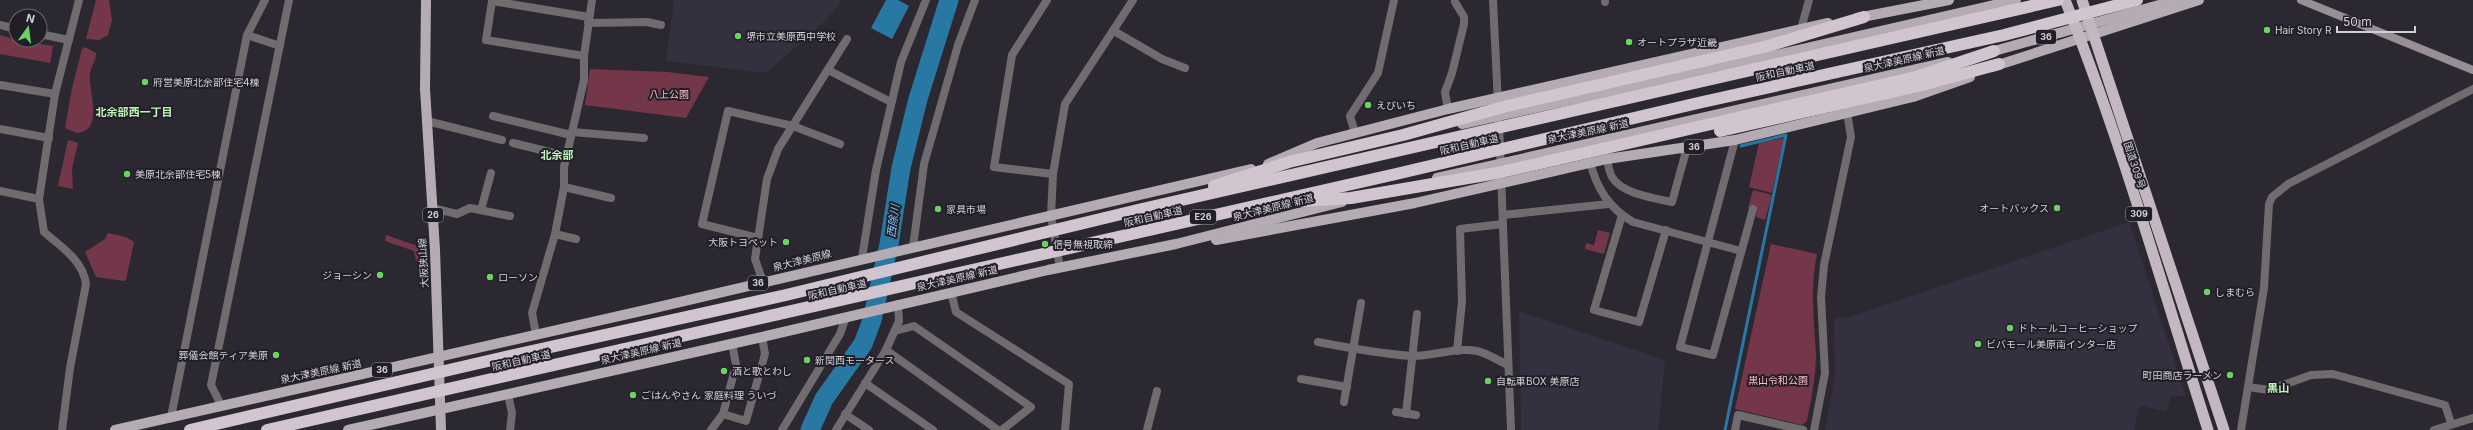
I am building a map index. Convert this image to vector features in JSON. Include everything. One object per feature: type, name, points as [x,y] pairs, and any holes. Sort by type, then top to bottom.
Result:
[{"type":"highway","name":"阪和自動車道","points":[[190,430],[505,357],[786,295],[1142,209],[2058,0]]},
{"type":"highway","name":"国道309号","points":[[2065,0],[2081,39],[2208,430]]},
{"type":"highway","name":"国道309号","points":[[2082,0],[2224,430]]},
{"type":"highway","name":"阪和自動車道","points":[[267,430],[1698,103],[2004,35],[2137,0]]},
{"type":"highway","points":[[1142,209],[1289,162],[1403,135],[1503,107],[1768,46],[1864,17]]},
{"type":"highway","points":[[1604,154],[1994,51]]},
{"type":"highway","points":[[1260,204],[1351,198],[1679,140],[1783,118],[1999,64]]},
{"type":"main road","name":"大阪狭山線","points":[[426,0],[427,121],[439,357],[441,430]]},
{"type":"main road","name":"36","points":[[1260,167],[1317,143],[1448,109],[1801,29],[1949,0]]},
{"type":"main road","name":"36","points":[[864,257],[1050,216],[1260,167],[1499,116],[2016,0]]},
{"type":"main road","name":"36","points":[[1994,51],[2177,0]]},
{"type":"main road","name":"36","points":[[1176,244],[1199,243],[1392,208],[1590,162],[1604,154],[1683,148],[1735,140],[1937,90],[1999,64],[2199,0]]},
{"type":"main road","points":[[2301,0],[2473,70]]},
{"type":"main road","name":"泉大津美原線 新道","points":[[348,430],[732,344],[951,292],[1176,244],[1501,162],[1914,73]]},
{"type":"main road","name":"泉大津美原線","points":[[650,309],[864,257]]},
{"type":"main road","name":"泉大津美原線 新道","points":[[115,430],[650,309]]},
{"type":"street","points":[[62,430],[70,368],[86,284],[85,275],[74,258],[44,232],[39,199],[55,94],[79,0]]},
{"type":"street","points":[[171,417],[247,35],[265,0]]},
{"type":"street","points":[[222,405],[211,385],[289,0]]},
{"type":"street","points":[[536,334],[532,313],[555,234],[564,188],[566,156],[584,80],[584,56],[592,0]]},
{"type":"street","points":[[864,257],[876,170],[891,102],[901,62],[926,0]]},
{"type":"street","points":[[910,247],[926,157],[958,45],[975,0]]},
{"type":"street","points":[[1047,0],[1012,56],[994,167],[1052,174]]},
{"type":"street","points":[[1060,268],[1050,216],[1052,174],[1065,104],[1133,0]]},
{"type":"street","points":[[1355,134],[1350,116],[1378,73],[1394,0]]},
{"type":"street","points":[[1493,0],[1502,183],[1511,430]]},
{"type":"street","points":[[1801,29],[1809,0]]},
{"type":"street","points":[[584,56],[486,40],[492,1],[588,20],[648,22],[661,25]]},
{"type":"street","points":[[1448,109],[1445,92],[1452,73],[1464,24],[1464,17],[1452,1]]},
{"type":"street","points":[[1114,31],[1162,59],[1185,68]]},
{"type":"street","points":[[247,35],[280,46]]},
{"type":"street","points":[[48,36],[69,40]]},
{"type":"street","points":[[763,282],[755,259],[767,179],[778,150],[847,39]]},
{"type":"street","points":[[828,70],[891,102]]},
{"type":"street","points":[[0,85],[55,94]]},
{"type":"street","points":[[2241,430],[2264,288],[2269,204],[2272,197],[2288,184],[2473,89]]},
{"type":"street","points":[[758,238],[702,224],[728,111],[793,126],[840,144]]},
{"type":"street","points":[[1814,430],[1825,373],[1821,297],[1824,265],[1850,137],[1847,112]]},
{"type":"street","points":[[493,116],[572,134],[644,138]]},
{"type":"street","points":[[427,121],[502,140]]},
{"type":"street","points":[[0,129],[49,138]]},
{"type":"street","points":[[1735,140],[1680,346],[1713,355],[1753,209]]},
{"type":"street","points":[[513,143],[566,156]]},
{"type":"street","points":[[1604,154],[1611,177],[1622,187],[1648,197],[1672,202],[1684,155],[1683,148]]},
{"type":"street","points":[[1590,162],[1594,180],[1608,204],[1633,222],[1741,250]]},
{"type":"street","points":[[481,210],[491,172]]},
{"type":"street","points":[[564,188],[611,198]]},
{"type":"street","points":[[0,191],[39,199]]},
{"type":"street","points":[[1503,215],[1608,204]]},
{"type":"street","points":[[432,208],[457,214],[470,208],[510,216]]},
{"type":"street","points":[[1622,215],[1594,310],[1639,322],[1666,230]]},
{"type":"street","points":[[1457,351],[1462,301],[1460,229],[1503,224]]},
{"type":"street","points":[[555,234],[576,239]]},
{"type":"street","points":[[951,292],[956,312],[1069,384],[1065,430]]},
{"type":"street","points":[[1344,402],[1361,303]]},
{"type":"street","points":[[836,430],[886,350],[899,321],[897,305]]},
{"type":"street","points":[[1406,414],[1417,314]]},
{"type":"street","points":[[782,430],[850,316]]},
{"type":"street","points":[[895,331],[914,326],[1031,407],[1002,430]]},
{"type":"street","points":[[723,414],[746,421],[766,354],[762,337]]},
{"type":"street","points":[[1318,342],[1354,349],[1413,356],[1428,356],[1457,351],[1478,351],[1508,365]]},
{"type":"street","points":[[711,430],[723,414],[736,365],[732,344]]},
{"type":"street","points":[[886,350],[998,430]]},
{"type":"street","points":[[2248,387],[2269,390],[2311,375],[2333,374],[2445,405],[2451,423]]},
{"type":"street","points":[[1302,379],[1347,387]]},
{"type":"street","points":[[865,383],[933,430]]},
{"type":"street","points":[[1147,430],[1157,391]]},
{"type":"street","points":[[508,394],[512,413],[510,430]]},
{"type":"street","points":[[1396,412],[1416,415]]},
{"type":"street","points":[[846,414],[869,430]]},
{"type":"street","points":[[1735,430],[1738,415],[1803,430]]},
{"type":"street","points":[[2434,430],[2451,423],[2473,418]]},
{"type":"shaded area","name":"堺市立美原西中学校","points":[[674,0],[842,0],[827,19],[766,73],[666,61]]},
{"type":"shaded area","name":"ビバモール美原南インター店","points":[[2129,222],[2186,396],[2171,396],[2166,412],[2140,405],[2134,430],[1825,430],[1835,376],[1834,318],[1850,317]]},
{"type":"shaded area","points":[[1519,311],[1665,360],[1658,430],[1521,430]]},
{"type":"green space","points":[[96,0],[109,0],[112,20],[108,35],[99,40],[86,39]]},
{"type":"green space","points":[[0,35],[8,38],[8,48],[48,48],[48,45],[53,46],[50,63],[0,54]]},
{"type":"green space","points":[[85,47],[96,53],[90,74],[93,118],[91,125],[86,131],[77,133],[65,128],[72,88],[82,49]]},
{"type":"green space","name":"八上公園","points":[[590,69],[668,72],[709,77],[686,118],[585,105]]},
{"type":"green space","points":[[1784,138],[1772,193],[1749,187],[1759,143]]},
{"type":"green space","points":[[68,140],[78,143],[72,168],[73,189],[58,186]]},
{"type":"green space","points":[[1753,190],[1772,195],[1765,220],[1756,217],[1757,210],[1748,208]]},
{"type":"green space","points":[[1598,230],[1610,233],[1604,254],[1585,249],[1586,243],[1594,245]]},
{"type":"green space","points":[[108,233],[126,237],[134,242],[126,280],[124,281],[96,277],[85,252],[105,239]]},
{"type":"green space","points":[[386,235],[426,249],[426,264],[417,265],[414,251],[385,241]]},
{"type":"green space","name":"黒山令和公園","points":[[1771,244],[1817,254],[1813,292],[1816,354],[1815,371],[1807,421],[1802,425],[1735,409]]},
{"type":"water","points":[[886,0],[898,0],[909,6],[892,39],[871,28]]},
{"type":"waterway","name":"西除川","points":[[810,430],[824,399],[863,344],[872,320],[889,244],[901,168],[918,99],[949,0]]},
{"type":"waterway","points":[[1725,430],[1786,135],[1741,146]]},
{"type":"place","name":"Hair Story R","points":[[2267,30]]},
{"type":"place","name":"堺市立美原西中学校","points":[[738,36]]},
{"type":"place","name":"オートプラザ近畿","points":[[1629,42]]},
{"type":"place","name":"府営美原北余部住宅4棟","points":[[145,82]]},
{"type":"place","name":"えびいち","points":[[1368,105]]},
{"type":"place","name":"美原北余部住宅5棟","points":[[127,174]]},
{"type":"place","name":"オートバックス","points":[[2057,208]]},
{"type":"place","name":"家具市場","points":[[938,209]]},
{"type":"place","name":"大阪トヨペット","points":[[786,242]]},
{"type":"place","name":"信号無視取締","points":[[1045,244]]},
{"type":"place","name":"ジョーシン","points":[[380,275]]},
{"type":"place","name":"ローソン","points":[[490,277]]},
{"type":"place","name":"しまむら","points":[[2207,292]]},
{"type":"place","name":"ドトールコーヒーショップ","points":[[2010,328]]},
{"type":"place","name":"ビバモール美原南インター店","points":[[1978,344]]},
{"type":"place","name":"葬儀会館ティア美原","points":[[276,355]]},
{"type":"place","name":"新関西モータース","points":[[807,360]]},
{"type":"place","name":"酒と歌とわし","points":[[724,371]]},
{"type":"place","name":"町田商店ラーメン","points":[[2230,375]]},
{"type":"place","name":"自転車BOX 美原店","points":[[1488,381]]},
{"type":"place","name":"ごはんやさん 家庭料理 ういづ","points":[[633,395]]},
{"type":"district","name":"北余部西一丁目","points":[[134,112]]},
{"type":"district","name":"北余部","points":[[557,155]]},
{"type":"district","name":"黒山","points":[[2278,388]]}]
